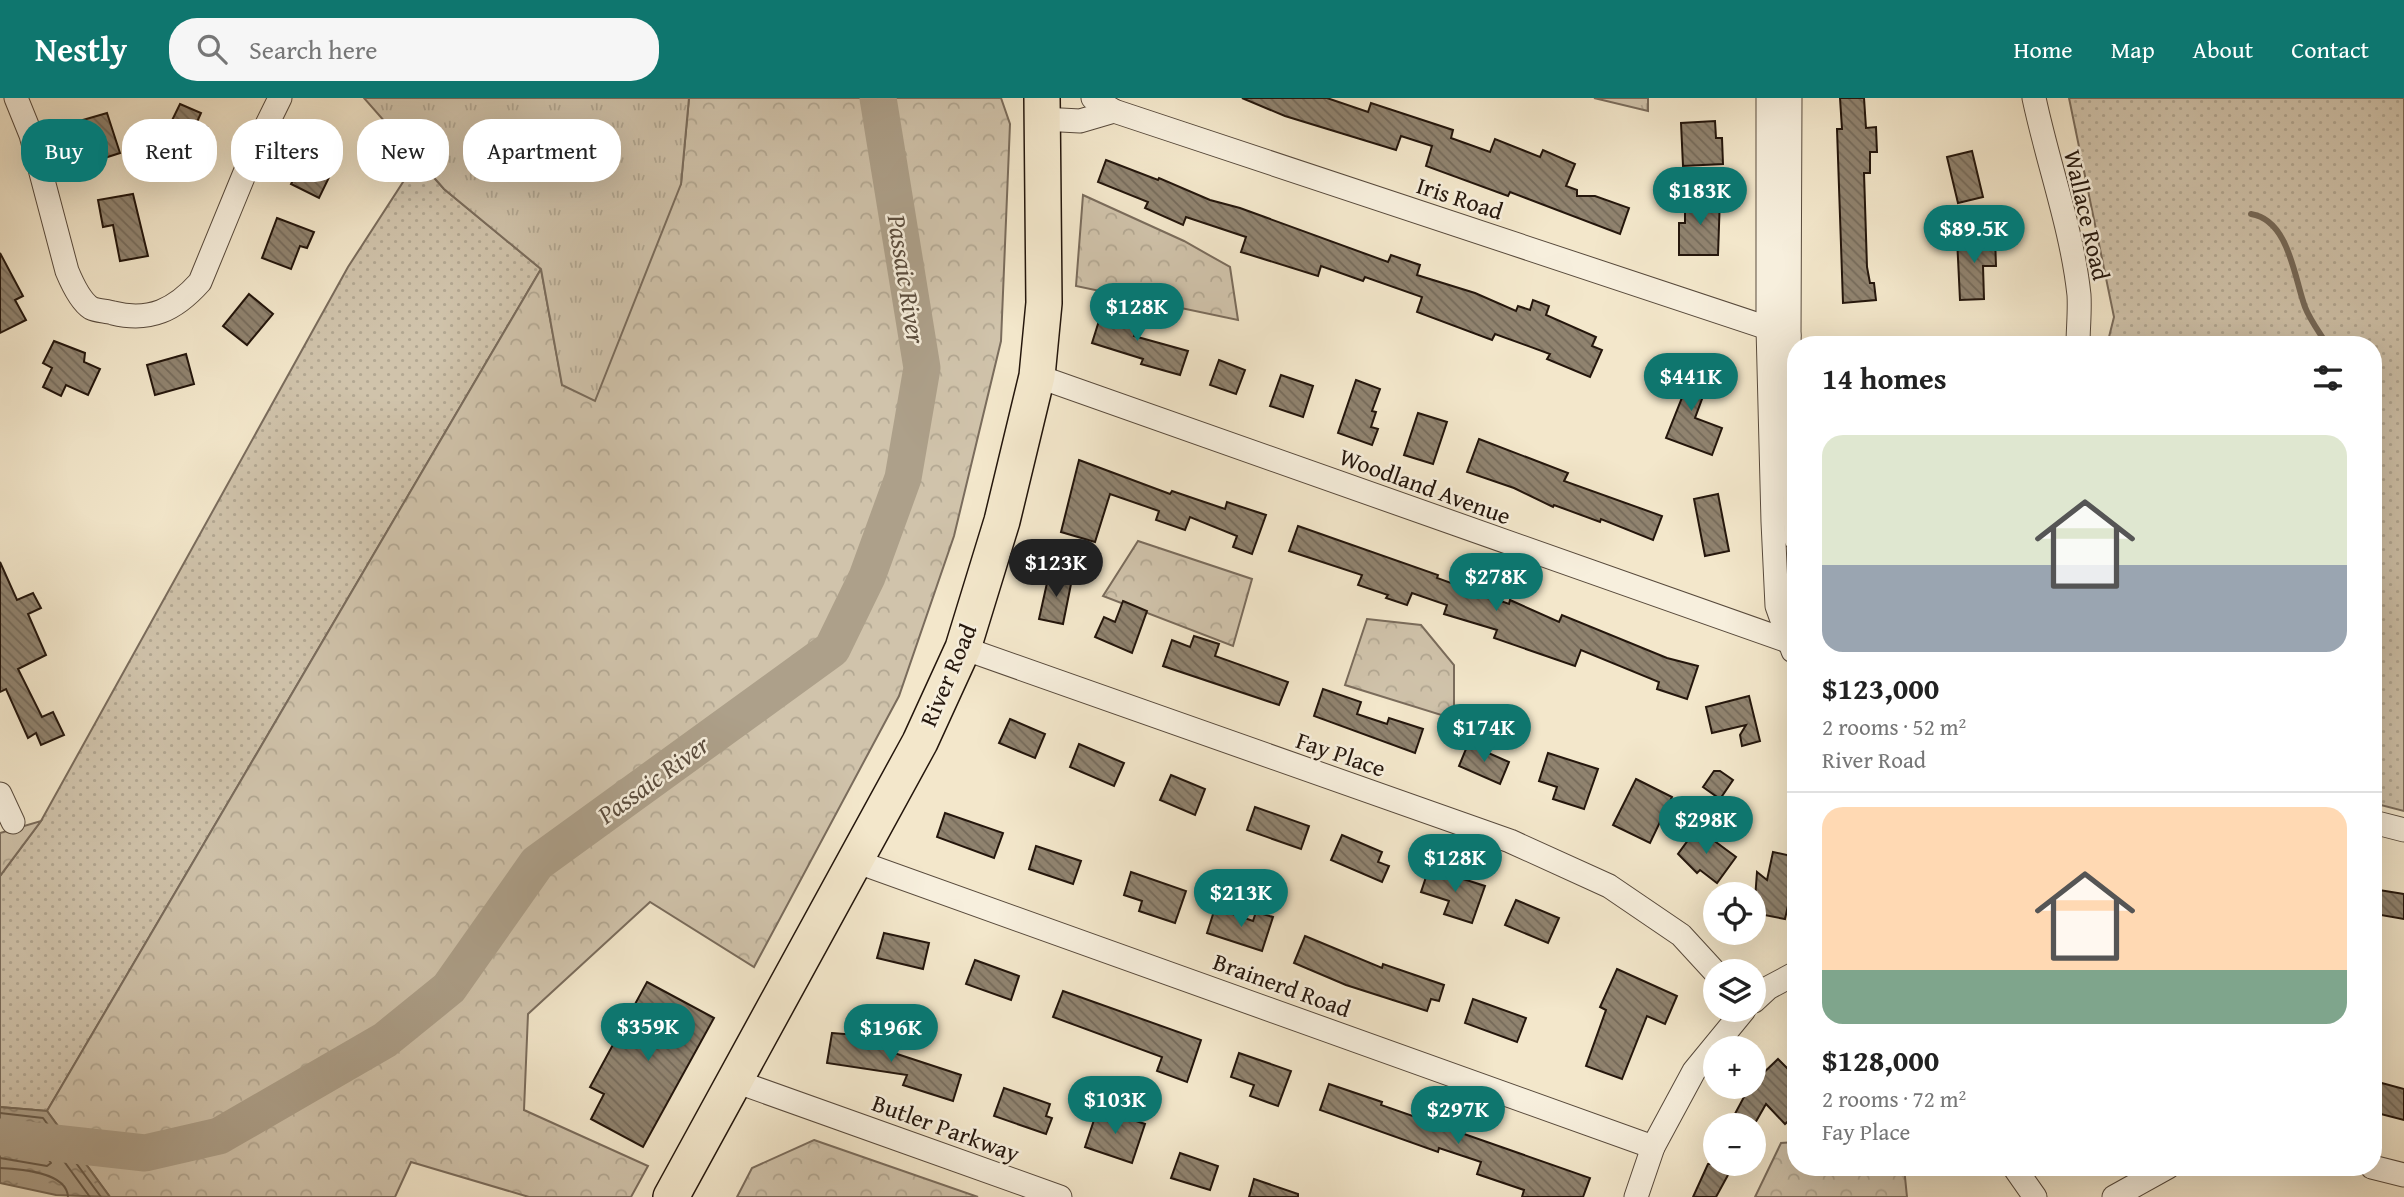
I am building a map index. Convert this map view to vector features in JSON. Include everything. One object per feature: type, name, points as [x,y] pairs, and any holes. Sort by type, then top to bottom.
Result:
[{"type":"main road","name":"River Road","points":[[671,1197],[920,742],[963,648],[1003,521],[1037,376],[1044,303],[1042,109]]},
{"type":"street","points":[[16,98],[31,135],[67,271],[76,289],[91,308],[133,318],[161,314],[185,299],[200,282],[280,98]]},
{"type":"street","name":"Iris Road","points":[[1093,98],[1114,111],[1778,332]]},
{"type":"street","points":[[1768,98],[1778,332],[1787,436]]},
{"type":"street","points":[[1787,628],[1777,606],[1778,332],[1790,98]]},
{"type":"street","name":"Wallace Road","points":[[2034,98],[2047,159],[2070,240],[2079,298],[2078,336]]},
{"type":"street","points":[[1042,109],[1080,121],[1114,111]]},
{"type":"street","name":"Woodland Avenue","points":[[1037,376],[1787,641]]},
{"type":"street","name":"Fay Place","points":[[963,648],[1510,841],[1609,886],[1681,934],[1703,959]]},
{"type":"street","points":[[0,794],[13,822]]},
{"type":"street","points":[[2382,824],[2404,830]]},
{"type":"street","name":"Brainerd Road","points":[[855,861],[1653,1146]]},
{"type":"street","points":[[1766,990],[1787,978]]},
{"type":"street","points":[[1636,1197],[1653,1146],[1694,1071],[1734,1022]]},
{"type":"street","name":"Butler Parkway","points":[[735,1081],[1060,1197]]},
{"type":"street","points":[[2382,1170],[2404,1175]]},
{"type":"street","points":[[2020,1176],[2035,1197]]},
{"type":"street","points":[[2114,1197],[2152,1176]]},
{"type":"green space","points":[[364,98],[689,98],[681,184],[595,401],[562,385],[541,269],[438,182],[449,182],[449,119],[382,119]]},
{"type":"green space","points":[[689,98],[1001,98],[1010,124],[1001,341],[954,536],[899,696],[754,967],[650,902],[528,1014],[524,1110],[648,1166],[631,1197],[529,1197],[411,1162],[395,1197],[110,1197],[47,1111],[541,269],[562,384],[681,184]]},
{"type":"green space","points":[[1594,98],[1648,98],[1648,111]]},
{"type":"green space","points":[[2069,98],[2404,98],[2404,811],[2382,805],[2382,336],[2109,336],[2114,317]]},
{"type":"green space","points":[[403,182],[438,182],[541,269],[47,1111],[0,1107],[0,876],[41,821],[348,267]]},
{"type":"green space","points":[[1083,195],[1184,241],[1230,267],[1238,320],[1076,286]]},
{"type":"green space","points":[[1138,541],[1252,579],[1233,646],[1103,596]]},
{"type":"green space","points":[[1367,619],[1421,625],[1454,665],[1454,719],[1345,685]]},
{"type":"green space","points":[[41,821],[0,876],[0,833]]},
{"type":"green space","points":[[814,1140],[978,1197],[737,1197],[752,1168]]},
{"type":"green space","points":[[1781,1143],[1787,1143],[1787,1176],[1905,1176],[1907,1197],[1755,1197]]},
{"type":"water","points":[[0,1107],[47,1111],[110,1197],[56,1195],[0,1183]]},
{"type":"building","points":[[1242,98],[1327,98],[1368,112],[1371,103],[1453,130],[1451,138],[1490,152],[1495,139],[1540,157],[1543,150],[1575,164],[1566,186],[1577,190],[1577,196],[1595,196],[1629,208],[1620,234],[1510,192],[1508,196],[1426,166],[1432,146],[1401,136],[1396,150],[1285,116]]},
{"type":"building","points":[[1840,98],[1864,98],[1866,128],[1876,127],[1877,152],[1870,152],[1870,173],[1864,173],[1867,267],[1870,283],[1874,283],[1876,300],[1843,303],[1837,129],[1842,129]]},
{"type":"building","points":[[180,104],[201,113],[198,119],[173,119]]},
{"type":"building","points":[[107,113],[120,153],[108,157],[108,119],[86,119]]},
{"type":"building","points":[[1715,121],[1716,138],[1722,138],[1723,164],[1683,166],[1681,123]]},
{"type":"building","points":[[1972,151],[1983,197],[1958,203],[1947,157]]},
{"type":"building","points":[[1106,160],[1158,180],[1159,178],[1210,200],[1240,208],[1388,262],[1391,255],[1420,265],[1417,275],[1475,293],[1516,311],[1518,306],[1530,310],[1533,300],[1549,306],[1546,315],[1596,337],[1592,346],[1602,350],[1590,377],[1547,359],[1550,354],[1495,334],[1492,340],[1417,312],[1422,297],[1365,277],[1363,281],[1321,266],[1318,276],[1241,252],[1246,237],[1186,217],[1183,225],[1145,208],[1148,202],[1098,182]]},
{"type":"building","points":[[292,182],[327,182],[319,198],[291,184]]},
{"type":"building","points":[[133,194],[148,256],[120,261],[113,225],[103,227],[98,200]]},
{"type":"building","points":[[1685,196],[1720,197],[1718,255],[1679,255],[1679,223],[1685,223]]},
{"type":"building","points":[[277,218],[314,232],[307,248],[300,246],[291,269],[262,258]]},
{"type":"building","points":[[1995,237],[1996,266],[1983,266],[1984,299],[1960,300],[1957,238]]},
{"type":"building","points":[[0,253],[23,296],[15,300],[26,320],[0,333]]},
{"type":"building","points":[[249,294],[273,314],[247,345],[223,326]]},
{"type":"building","points":[[1103,308],[1140,320],[1134,336],[1188,351],[1180,375],[1141,364],[1143,359],[1092,343]]},
{"type":"building","points":[[54,341],[85,353],[84,362],[100,369],[88,395],[66,385],[61,396],[43,387],[52,368],[43,363]]},
{"type":"building","points":[[186,354],[194,384],[155,395],[147,365]]},
{"type":"building","points":[[1219,360],[1245,370],[1236,394],[1210,385]]},
{"type":"building","points":[[1670,367],[1709,380],[1695,418],[1722,428],[1712,455],[1666,438],[1683,395],[1662,388]]},
{"type":"building","points":[[1281,375],[1313,386],[1303,417],[1270,406]]},
{"type":"building","points":[[1356,380],[1380,389],[1372,411],[1376,412],[1371,427],[1378,429],[1372,445],[1338,433]]},
{"type":"building","points":[[1418,413],[1447,422],[1433,464],[1404,455]]},
{"type":"building","points":[[1479,439],[1568,473],[1564,481],[1662,516],[1653,540],[1601,519],[1600,522],[1554,505],[1553,507],[1514,488],[1467,472]]},
{"type":"building","points":[[1079,460],[1170,494],[1172,491],[1225,509],[1227,502],[1266,515],[1252,554],[1233,547],[1237,536],[1190,517],[1185,530],[1156,520],[1159,511],[1110,494],[1095,542],[1061,532]]},
{"type":"building","points":[[1718,494],[1729,551],[1705,556],[1694,499]]},
{"type":"building","points":[[1298,526],[1438,575],[1437,578],[1509,604],[1510,600],[1559,622],[1562,615],[1667,658],[1698,666],[1687,699],[1657,689],[1659,682],[1581,650],[1575,666],[1494,638],[1497,630],[1444,614],[1447,605],[1412,593],[1407,605],[1386,598],[1388,595],[1358,585],[1362,575],[1289,551]]},
{"type":"building","points":[[0,562],[17,600],[33,593],[41,608],[28,614],[46,655],[18,669],[42,717],[53,712],[64,735],[41,745],[36,733],[28,738],[6,689],[0,692]]},
{"type":"building","points":[[1049,574],[1072,579],[1063,624],[1039,619]]},
{"type":"building","points":[[1123,601],[1147,611],[1132,653],[1095,637],[1104,617],[1115,622]]},
{"type":"building","points":[[1194,636],[1219,644],[1215,656],[1288,682],[1279,705],[1163,666],[1172,640],[1190,647]]},
{"type":"building","points":[[1323,689],[1361,702],[1357,714],[1387,724],[1389,718],[1423,729],[1415,753],[1314,716]]},
{"type":"building","points":[[1749,696],[1760,741],[1742,746],[1740,735],[1746,725],[1712,733],[1706,707]]},
{"type":"building","points":[[1010,719],[1045,734],[1035,758],[999,743]]},
{"type":"building","points":[[1079,744],[1124,763],[1114,786],[1070,767]]},
{"type":"building","points":[[1468,744],[1509,762],[1500,784],[1459,766]]},
{"type":"building","points":[[1548,753],[1598,769],[1584,809],[1553,799],[1557,787],[1539,781]]},
{"type":"building","points":[[1714,771],[1720,771],[1733,780],[1720,799],[1703,787]]},
{"type":"building","points":[[1171,775],[1205,789],[1195,815],[1160,800]]},
{"type":"building","points":[[1636,779],[1672,797],[1650,843],[1613,825]]},
{"type":"building","points":[[1255,807],[1309,826],[1301,849],[1247,830]]},
{"type":"building","points":[[945,813],[1003,833],[994,858],[937,837]]},
{"type":"building","points":[[1697,828],[1736,857],[1716,882],[1700,870],[1697,873],[1678,854]]},
{"type":"building","points":[[1342,835],[1382,852],[1378,862],[1389,866],[1382,882],[1331,860]]},
{"type":"building","points":[[1036,846],[1081,861],[1073,884],[1029,869]]},
{"type":"building","points":[[1773,852],[1787,855],[1785,919],[1766,915],[1766,882],[1756,882],[1757,872],[1767,880]]},
{"type":"building","points":[[1429,868],[1485,886],[1472,923],[1444,914],[1449,901],[1421,892]]},
{"type":"building","points":[[1131,872],[1186,891],[1175,923],[1139,911],[1142,901],[1124,895]]},
{"type":"building","points":[[2382,890],[2404,894],[2404,919],[2382,915]]},
{"type":"building","points":[[1516,900],[1559,918],[1548,943],[1505,925]]},
{"type":"building","points":[[1215,908],[1253,921],[1256,912],[1273,917],[1262,951],[1207,933]]},
{"type":"building","points":[[884,933],[929,943],[923,969],[877,958]]},
{"type":"building","points":[[1305,936],[1382,968],[1383,964],[1444,985],[1439,1001],[1431,999],[1427,1011],[1346,985],[1294,963]]},
{"type":"building","points":[[975,960],[1019,976],[1011,1000],[966,984]]},
{"type":"building","points":[[1617,969],[1677,996],[1665,1024],[1647,1016],[1622,1079],[1586,1066],[1606,1010],[1600,1007]]},
{"type":"building","points":[[647,982],[714,1018],[643,1147],[591,1119],[604,1094],[590,1087]]},
{"type":"building","points":[[1063,991],[1201,1040],[1187,1082],[1157,1071],[1162,1057],[1053,1017]]},
{"type":"building","points":[[1473,999],[1526,1018],[1517,1042],[1465,1023]]},
{"type":"building","points":[[832,1033],[893,1038],[891,1052],[961,1075],[953,1101],[903,1085],[907,1075],[827,1063]]},
{"type":"building","points":[[1239,1053],[1291,1071],[1278,1106],[1250,1096],[1254,1085],[1231,1077]]},
{"type":"building","points":[[1778,1059],[1787,1068],[1787,1122],[1785,1124],[1766,1104],[1761,1113],[1735,1113],[1743,1099],[1766,1099],[1766,1070]]},
{"type":"building","points":[[2382,1083],[2404,1089],[2404,1120],[2382,1114]]},
{"type":"building","points":[[1329,1084],[1382,1102],[1381,1105],[1590,1178],[1583,1197],[1522,1197],[1524,1190],[1477,1174],[1481,1162],[1439,1148],[1438,1152],[1320,1110]]},
{"type":"building","points":[[1004,1088],[1050,1104],[1046,1116],[1052,1118],[1046,1134],[994,1116]]},
{"type":"building","points":[[1098,1108],[1145,1124],[1132,1163],[1085,1147]]},
{"type":"building","points":[[1180,1153],[1218,1166],[1210,1190],[1171,1178]]},
{"type":"building","points":[[1703,1175],[1727,1176],[1716,1197],[1693,1197]]},
{"type":"building","points":[[1254,1179],[1298,1194],[1298,1197],[1249,1197]]},
{"type":"waterway","name":"Passaic River","points":[[0,1137],[145,1153],[219,1136],[385,1040],[449,988],[537,863],[832,649],[867,577],[903,478],[922,368],[878,98]]},
{"type":"waterway","points":[[2251,214],[2264,218],[2282,238],[2305,307],[2321,336]]}]
